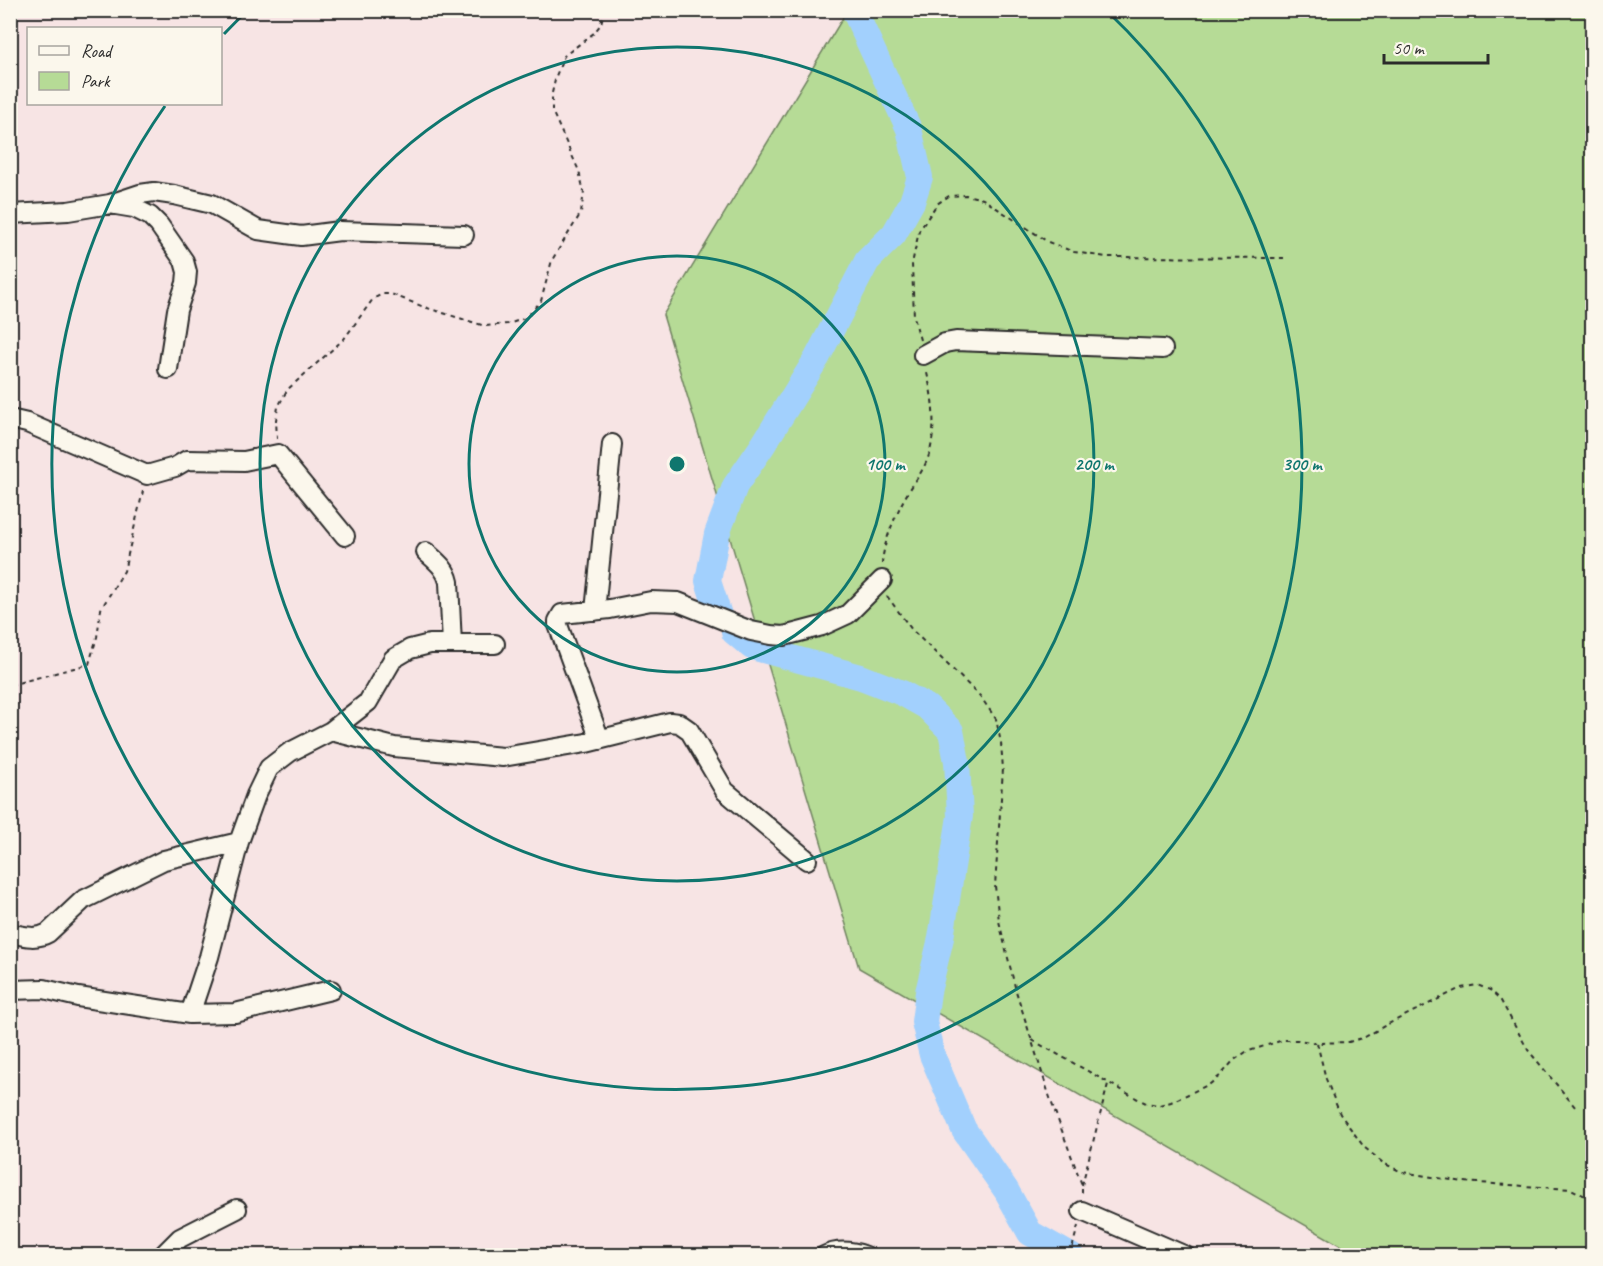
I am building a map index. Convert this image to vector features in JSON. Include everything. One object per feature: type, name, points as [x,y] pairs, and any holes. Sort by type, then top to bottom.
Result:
[{"type":"street","points":[[10,214],[68,211],[110,204],[154,192],[212,204],[258,230],[301,236],[340,231],[464,235]]},
{"type":"street","points":[[110,204],[134,208],[150,216],[184,261],[187,272],[186,283],[177,310],[168,369]]},
{"type":"street","points":[[923,355],[945,343],[956,341],[1163,349]]},
{"type":"street","points":[[10,419],[27,423],[147,475],[175,467],[187,460],[244,461],[278,454],[345,536]]},
{"type":"street","points":[[595,611],[612,444]]},
{"type":"street","points":[[426,552],[447,573],[452,644]]},
{"type":"street","points":[[600,740],[558,621],[562,614],[595,611],[651,601],[678,602],[751,631],[784,636],[822,626],[848,614],[882,580]]},
{"type":"street","points":[[190,1014],[209,957],[239,842],[256,795],[269,768],[290,752],[331,731],[368,702],[393,659],[410,649],[429,644],[495,644]]},
{"type":"street","points":[[331,731],[394,747],[503,757],[600,740],[670,722],[679,723],[689,730],[724,791],[807,860]]},
{"type":"street","points":[[10,933],[41,937],[83,900],[164,860],[239,842]]},
{"type":"street","points":[[10,990],[44,989],[78,997],[190,1014],[235,1013],[331,990]]},
{"type":"street","points":[[162,1256],[180,1238],[237,1209]]},
{"type":"street","points":[[1082,1211],[1186,1256]]},
{"type":"street","points":[[825,1256],[832,1252],[849,1251],[866,1256]]},
{"type":"path","points":[[278,454],[276,420],[278,407],[287,390],[344,339],[374,299],[382,294],[391,294],[485,326],[508,324],[526,318],[541,301],[552,260],[581,213],[584,192],[579,171],[552,111],[552,93],[564,56],[602,24],[604,10]]},
{"type":"path","points":[[1082,1185],[1031,1039],[1016,991],[999,921],[995,886],[1003,769],[996,720],[980,696],[912,630],[887,597],[882,580],[882,561],[888,537],[901,504],[929,455],[934,425],[931,388],[914,317],[912,264],[919,231],[936,204],[949,196],[966,195],[983,199],[1048,242],[1074,252],[1106,257],[1284,258]]},
{"type":"path","points":[[10,685],[89,664],[97,637],[101,609],[124,571],[147,475]]},
{"type":"path","points":[[1031,1039],[1146,1103],[1159,1105],[1210,1084],[1233,1060],[1246,1052],[1282,1040],[1317,1043],[1349,1042],[1365,1037],[1461,987],[1477,985],[1491,990],[1500,999],[1528,1050],[1576,1108]]},
{"type":"path","points":[[1317,1043],[1326,1079],[1340,1114],[1364,1148],[1383,1163],[1402,1172],[1463,1182],[1571,1189],[1589,1198],[1593,1206]]},
{"type":"path","points":[[1070,1256],[1082,1211],[1082,1185],[1109,1083]]},
{"type":"green space","points":[[847,11],[1592,11],[1592,1255],[1357,1255],[859,968],[663,315]]},
{"type":"waterway","points":[[719,615],[708,581],[717,534],[735,486],[817,358],[867,261],[894,234],[912,202],[920,177],[909,129],[854,10]]},
{"type":"waterway","points":[[734,632],[752,647],[861,677],[902,693],[927,707],[951,731],[957,762],[960,816],[941,938],[928,992],[924,1022],[932,1055],[964,1130],[1006,1190],[1030,1233],[1071,1256]]}]
